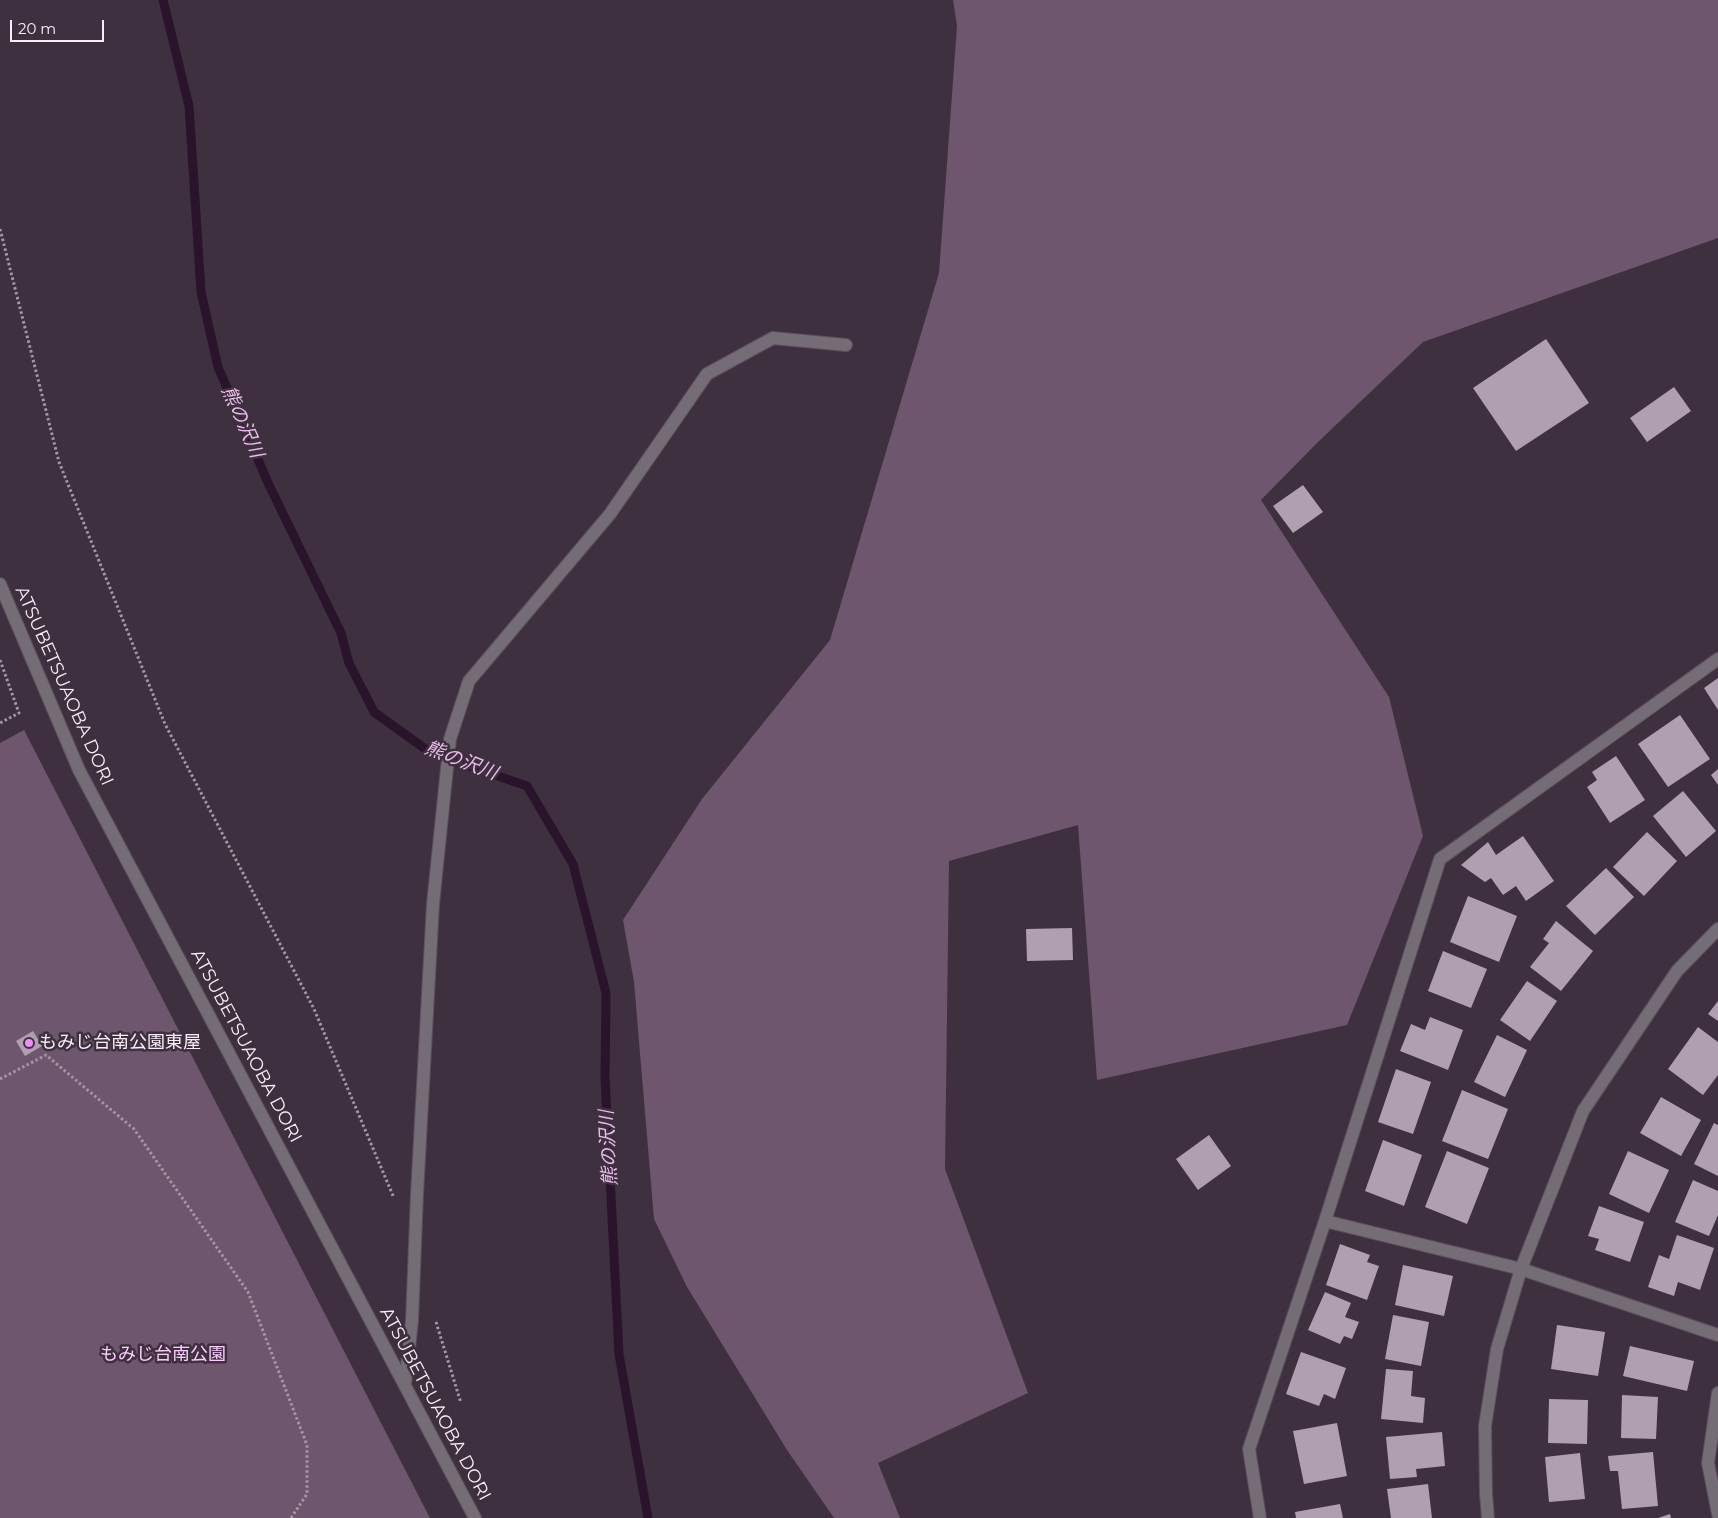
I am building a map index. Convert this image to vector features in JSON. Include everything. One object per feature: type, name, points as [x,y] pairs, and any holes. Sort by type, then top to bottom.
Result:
[{"type":"street","points":[[405,1384],[412,1321],[416,1194],[433,904],[450,739],[469,681],[610,514],[707,374],[773,338],[846,345]]},
{"type":"street","name":"ATSUBETSUAOBA DORI","points":[[0,584],[79,770],[475,1518]]},
{"type":"street","points":[[1260,1518],[1249,1449],[1325,1221],[1440,859],[1718,659]]},
{"type":"street","points":[[1488,1518],[1486,1426],[1498,1349],[1520,1269],[1583,1111],[1677,971],[1718,929]]},
{"type":"street","points":[[1325,1221],[1520,1269],[1718,1335]]},
{"type":"street","points":[[1718,1393],[1708,1463],[1718,1514]]},
{"type":"path","points":[[0,229],[59,462],[165,724],[314,1009],[394,1200]]},
{"type":"path","points":[[0,660],[19,713],[0,723]]},
{"type":"path","points":[[0,1078],[46,1055],[134,1129],[248,1292],[306,1445],[307,1494],[291,1518]]},
{"type":"path","points":[[435,1320],[461,1403]]},
{"type":"green space","points":[[953,0],[1718,0],[1718,238],[1423,342],[1317,443],[1261,500],[1389,697],[1423,836],[1347,1025],[1097,1080],[1078,825],[949,861],[945,1169],[1028,1393],[878,1463],[900,1518],[834,1518],[787,1450],[687,1287],[654,1219],[634,982],[623,920],[702,799],[830,640],[939,273],[957,26]]},
{"type":"green space","name":"もみじ台南公園","points":[[24,730],[430,1518],[0,1518],[0,743]]},
{"type":"building","points":[[1546,339],[1589,403],[1516,451],[1473,388]]},
{"type":"building","points":[[1674,387],[1691,411],[1647,442],[1630,418]]},
{"type":"building","points":[[1303,485],[1323,512],[1293,533],[1273,506]]},
{"type":"building","points":[[1718,678],[1718,710],[1704,688]]},
{"type":"building","points":[[1680,715],[1710,759],[1668,787],[1638,744]]},
{"type":"building","points":[[1616,756],[1645,800],[1610,823],[1587,787],[1597,780],[1592,772]]},
{"type":"building","points":[[1718,769],[1718,785],[1711,775]]},
{"type":"building","points":[[1683,791],[1716,831],[1686,857],[1653,816]]},
{"type":"building","points":[[1647,832],[1677,861],[1644,896],[1613,867]]},
{"type":"building","points":[[1523,836],[1554,881],[1526,901],[1516,886],[1503,895],[1491,878],[1485,882],[1461,865],[1488,842],[1496,855]]},
{"type":"building","points":[[1606,868],[1634,897],[1595,935],[1566,906]]},
{"type":"building","points":[[1468,896],[1517,916],[1499,962],[1450,942]]},
{"type":"building","points":[[1556,921],[1593,951],[1561,991],[1530,967],[1549,943],[1543,939]]},
{"type":"building","points":[[1072,928],[1073,960],[1027,961],[1026,929]]},
{"type":"building","points":[[1443,951],[1487,969],[1471,1008],[1428,991]]},
{"type":"building","points":[[1527,981],[1557,1001],[1530,1041],[1500,1020]]},
{"type":"building","points":[[1718,1001],[1718,1021],[1708,1014]]},
{"type":"building","points":[[1430,1017],[1463,1030],[1448,1070],[1400,1051],[1411,1024],[1425,1030]]},
{"type":"building","points":[[1698,1027],[1718,1042],[1718,1075],[1703,1095],[1668,1069]]},
{"type":"building","name":"もみじ台南公園東屋","points":[[33,1031],[42,1046],[25,1056],[16,1041]]},
{"type":"building","points":[[1497,1035],[1527,1050],[1505,1097],[1474,1082]]},
{"type":"building","points":[[1396,1069],[1431,1082],[1413,1134],[1378,1122]]},
{"type":"building","points":[[1462,1090],[1508,1109],[1488,1159],[1442,1141]]},
{"type":"building","points":[[1661,1097],[1701,1120],[1681,1156],[1640,1133]]},
{"type":"building","points":[[1714,1123],[1718,1125],[1718,1176],[1694,1164]]},
{"type":"building","points":[[1209,1135],[1231,1166],[1198,1190],[1176,1159]]},
{"type":"building","points":[[1383,1140],[1422,1155],[1404,1206],[1365,1191]]},
{"type":"building","points":[[1447,1151],[1489,1168],[1467,1224],[1425,1207]]},
{"type":"building","points":[[1628,1151],[1669,1170],[1649,1213],[1609,1194]]},
{"type":"building","points":[[1693,1180],[1718,1191],[1718,1215],[1709,1236],[1675,1222]]},
{"type":"building","points":[[1599,1206],[1644,1222],[1630,1262],[1595,1250],[1599,1239],[1588,1236]]},
{"type":"building","points":[[1677,1235],[1714,1248],[1700,1290],[1678,1282],[1674,1296],[1648,1287],[1659,1255],[1669,1259]]},
{"type":"building","points":[[1340,1244],[1370,1255],[1367,1262],[1379,1266],[1367,1300],[1326,1285]]},
{"type":"building","points":[[1403,1265],[1453,1276],[1444,1316],[1395,1305]]},
{"type":"building","points":[[1325,1292],[1351,1303],[1345,1317],[1359,1322],[1352,1339],[1344,1336],[1340,1344],[1308,1330]]},
{"type":"building","points":[[1393,1315],[1429,1322],[1421,1366],[1385,1359]]},
{"type":"building","points":[[1557,1325],[1605,1332],[1598,1376],[1551,1369]]},
{"type":"building","points":[[1630,1346],[1694,1361],[1687,1391],[1623,1376]]},
{"type":"building","points":[[1301,1352],[1346,1368],[1335,1399],[1324,1394],[1319,1406],[1286,1394]]},
{"type":"building","points":[[1386,1369],[1413,1371],[1411,1396],[1425,1398],[1423,1423],[1381,1419]]},
{"type":"building","points":[[1622,1395],[1658,1397],[1656,1439],[1621,1438]]},
{"type":"building","points":[[1549,1399],[1588,1400],[1587,1444],[1548,1443]]},
{"type":"building","points":[[1337,1423],[1347,1476],[1304,1484],[1293,1431]]},
{"type":"building","points":[[1442,1432],[1445,1466],[1416,1469],[1417,1477],[1390,1479],[1386,1437]]},
{"type":"building","points":[[1653,1452],[1658,1506],[1622,1509],[1618,1471],[1610,1471],[1608,1456]]},
{"type":"building","points":[[1580,1453],[1585,1499],[1549,1502],[1545,1457]]},
{"type":"building","points":[[1428,1484],[1432,1518],[1391,1518],[1387,1489]]},
{"type":"building","points":[[1340,1504],[1343,1518],[1296,1518],[1295,1512]]},
{"type":"building","points":[[1670,1514],[1671,1518],[1658,1518]]},
{"type":"waterway","name":"熊の沢川","points":[[163,0],[189,106],[201,292],[218,367],[269,485],[341,633],[349,663],[374,712],[431,753],[527,786],[573,864],[606,993],[605,1078],[619,1354],[648,1518]]},
{"type":"place","name":"もみじ台南公園東屋","points":[[29,1043]]}]
